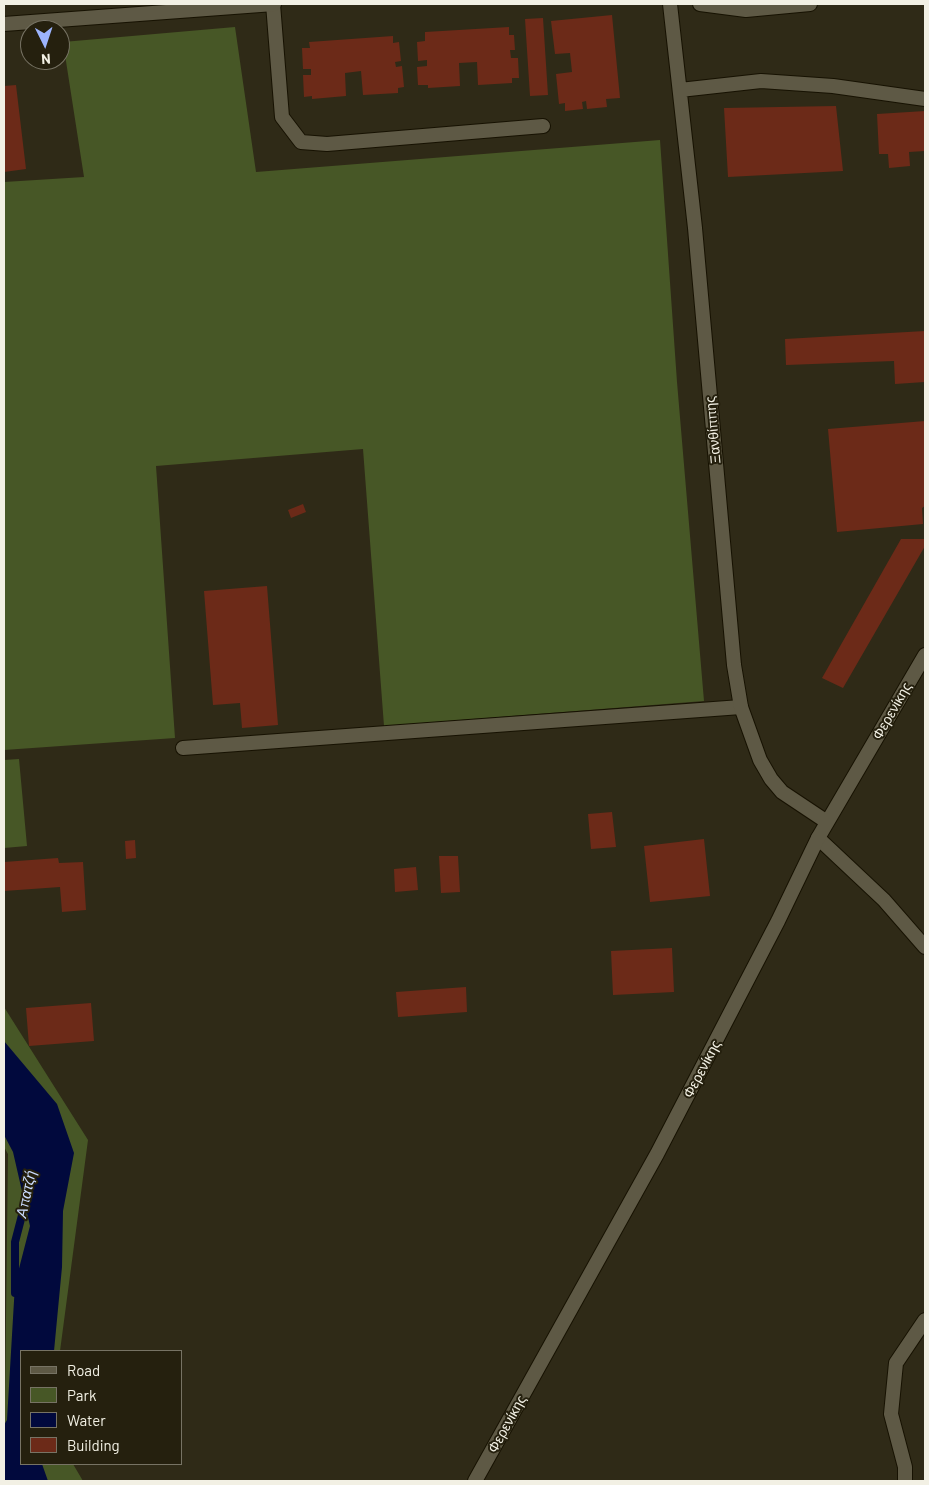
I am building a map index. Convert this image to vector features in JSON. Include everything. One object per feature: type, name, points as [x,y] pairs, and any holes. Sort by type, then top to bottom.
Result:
[{"type":"street","points":[[4,24],[273,4],[282,117],[301,142],[327,144],[543,126]]},
{"type":"street","name":"Ξανθίππης","points":[[670,4],[695,228],[733,655],[741,707],[760,760],[771,779],[782,792],[827,822]]},
{"type":"street","points":[[700,4],[746,10],[810,4]]},
{"type":"street","points":[[680,90],[761,81],[833,86],[925,99]]},
{"type":"street","name":"Φερενίκης","points":[[475,1481],[657,1154],[778,920],[818,838],[925,654]]},
{"type":"street","points":[[183,748],[741,707]]},
{"type":"street","points":[[818,838],[884,900],[925,947]]},
{"type":"street","points":[[906,1481],[905,1467],[891,1414],[896,1363],[925,1320]]},
{"type":"green space","points":[[235,27],[256,172],[660,140],[677,382],[704,701],[384,726],[363,449],[156,466],[175,738],[4,750],[4,182],[84,177],[67,70],[70,70],[70,41]]},
{"type":"green space","points":[[19,759],[27,846],[4,848],[4,760]]},
{"type":"green space","points":[[4,1007],[88,1140],[60,1350],[20,1350],[20,1465],[74,1465],[83,1481],[4,1481],[8,1154],[4,1147]]},
{"type":"water","points":[[4,1041],[57,1104],[74,1153],[63,1211],[62,1267],[54,1350],[20,1350],[20,1465],[42,1465],[48,1481],[4,1481],[4,1425],[7,1420],[15,1284],[30,1226],[13,1152],[4,1135]]},
{"type":"building","points":[[612,15],[620,98],[606,99],[607,107],[587,109],[586,101],[582,102],[583,109],[565,111],[565,103],[559,104],[556,74],[572,72],[570,53],[555,54],[551,21]]},
{"type":"building","points":[[543,18],[548,95],[530,96],[525,19]]},
{"type":"building","points":[[509,27],[509,35],[514,35],[515,50],[510,50],[511,58],[518,58],[519,78],[512,78],[512,83],[478,85],[477,62],[459,63],[460,86],[428,88],[428,85],[418,85],[417,67],[427,66],[427,60],[418,61],[417,42],[425,41],[425,32]]},
{"type":"building","points":[[393,36],[393,43],[399,42],[401,61],[395,62],[396,67],[402,66],[404,87],[398,88],[398,93],[363,95],[361,71],[345,73],[346,96],[312,99],[312,96],[304,97],[303,75],[311,75],[311,69],[303,69],[302,48],[310,48],[309,42]]},
{"type":"building","points":[[16,85],[26,169],[4,172],[4,86]]},
{"type":"building","points":[[836,106],[843,171],[728,177],[724,108]]},
{"type":"building","points":[[925,111],[925,151],[909,152],[910,166],[889,168],[888,154],[879,154],[877,114]]},
{"type":"building","points":[[925,331],[925,382],[895,384],[894,361],[786,365],[785,339]]},
{"type":"building","points":[[925,421],[925,506],[922,508],[923,524],[837,532],[828,429]]},
{"type":"building","points":[[303,504],[306,512],[291,518],[288,510]]},
{"type":"building","points":[[901,539],[925,539],[925,546],[843,688],[822,678]]},
{"type":"building","points":[[267,586],[278,725],[242,728],[240,703],[213,705],[204,591]]},
{"type":"building","points":[[612,812],[616,847],[591,849],[588,814]]},
{"type":"building","points":[[704,839],[710,896],[650,902],[644,846]]},
{"type":"building","points":[[135,840],[136,858],[126,859],[125,841]]},
{"type":"building","points":[[439,856],[458,856],[460,892],[441,893]]},
{"type":"building","points":[[58,858],[59,863],[83,862],[86,910],[62,912],[60,887],[4,891],[4,862]]},
{"type":"building","points":[[416,867],[418,890],[395,892],[394,869]]},
{"type":"building","points":[[672,948],[674,992],[613,995],[611,951]]},
{"type":"building","points":[[466,987],[467,1012],[398,1017],[396,992]]},
{"type":"building","points":[[91,1003],[94,1041],[29,1046],[26,1008]]},
{"type":"waterway","name":"Απατζή","points":[[15,1293],[15,1242],[27,1196]]}]
